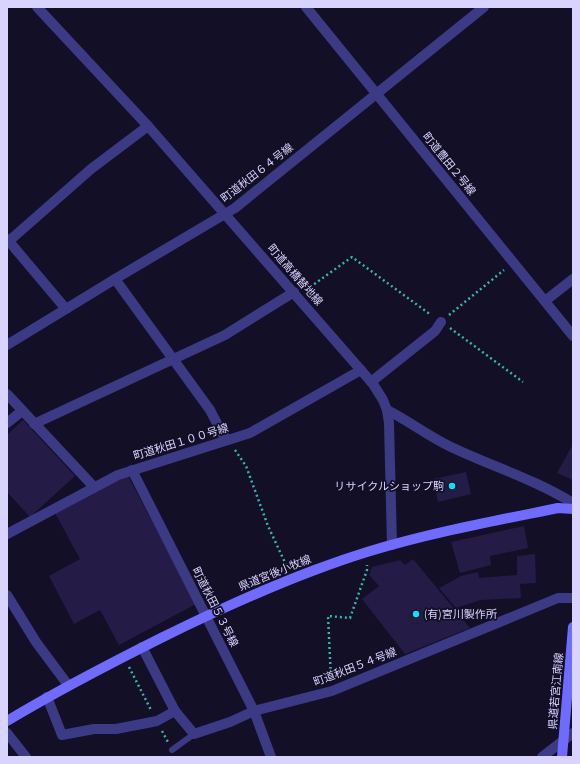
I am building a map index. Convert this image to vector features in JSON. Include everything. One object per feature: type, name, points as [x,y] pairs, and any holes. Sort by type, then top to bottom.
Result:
[{"type":"main road","name":"県道宮後小牧線","points":[[7,721],[68,685],[124,656],[206,615],[292,578],[366,552],[392,545],[516,516],[558,508],[573,509]]},
{"type":"main road","name":"県道若宮江南線","points":[[562,757],[573,627]]},
{"type":"street","name":"町道高橋替地線","points":[[37,7],[148,126],[296,294],[371,382],[383,400],[387,410]]},
{"type":"street","name":"町道豊田２号線","points":[[306,7],[573,336]]},
{"type":"street","name":"町道秋田６４号線","points":[[7,345],[235,208],[484,7]]},
{"type":"street","points":[[66,309],[8,240],[91,169],[148,126]]},
{"type":"street","points":[[115,279],[210,410],[228,440]]},
{"type":"street","points":[[545,301],[573,279]]},
{"type":"street","points":[[34,424],[225,335],[296,294]]},
{"type":"street","points":[[371,382],[435,331],[441,322]]},
{"type":"street","name":"町道秋田１００号線","points":[[7,534],[118,475],[250,433],[361,370]]},
{"type":"street","points":[[7,394],[94,487]]},
{"type":"street","points":[[387,410],[451,447],[551,489],[573,503]]},
{"type":"street","points":[[387,410],[389,423],[392,545]]},
{"type":"street","points":[[7,423],[22,411]]},
{"type":"street","name":"町道秋田５３号線","points":[[132,470],[254,711],[271,757]]},
{"type":"street","points":[[7,595],[36,642],[68,685]]},
{"type":"street","name":"町道秋田５４号線","points":[[194,734],[230,722],[254,711],[332,691],[558,598],[573,598]]},
{"type":"street","points":[[142,647],[174,711],[194,734]]},
{"type":"street","points":[[47,697],[62,735],[94,729],[116,728],[157,721],[174,711]]},
{"type":"street","points":[[7,733],[26,757]]},
{"type":"street","points":[[542,757],[573,733]]},
{"type":"lane","points":[[172,750],[194,734]]},
{"type":"path","points":[[296,294],[352,257],[523,382]]},
{"type":"path","points":[[441,322],[514,263]]},
{"type":"path","points":[[228,440],[246,466],[268,526],[292,578]]},
{"type":"path","points":[[332,691],[329,667],[328,616],[350,618],[366,570],[366,552]]},
{"type":"path","points":[[124,656],[172,750]]},
{"type":"building","points":[[23,420],[75,476],[30,517],[7,492],[7,435]]},
{"type":"building","points":[[573,444],[573,480],[557,473]]},
{"type":"building","name":"リサイクルショップ駒","points":[[466,472],[471,494],[438,502],[433,479]]},
{"type":"building","points":[[127,474],[196,604],[119,645],[100,610],[74,624],[49,576],[80,559],[55,513]]},
{"type":"building","points":[[524,526],[528,548],[490,556],[491,565],[460,573],[451,542]]},
{"type":"building","points":[[535,554],[536,583],[520,584],[521,598],[481,600],[456,608],[439,588],[461,576],[478,572],[479,578],[517,575],[517,556]]},
{"type":"building","name":"(有)宮川製作所","points":[[413,559],[470,628],[405,654],[362,599],[379,586],[369,575],[372,567],[400,560],[405,565]]},
{"type":"place","name":"リサイクルショップ駒","points":[[452,486]]},
{"type":"place","name":"(有)宮川製作所","points":[[416,614]]}]
